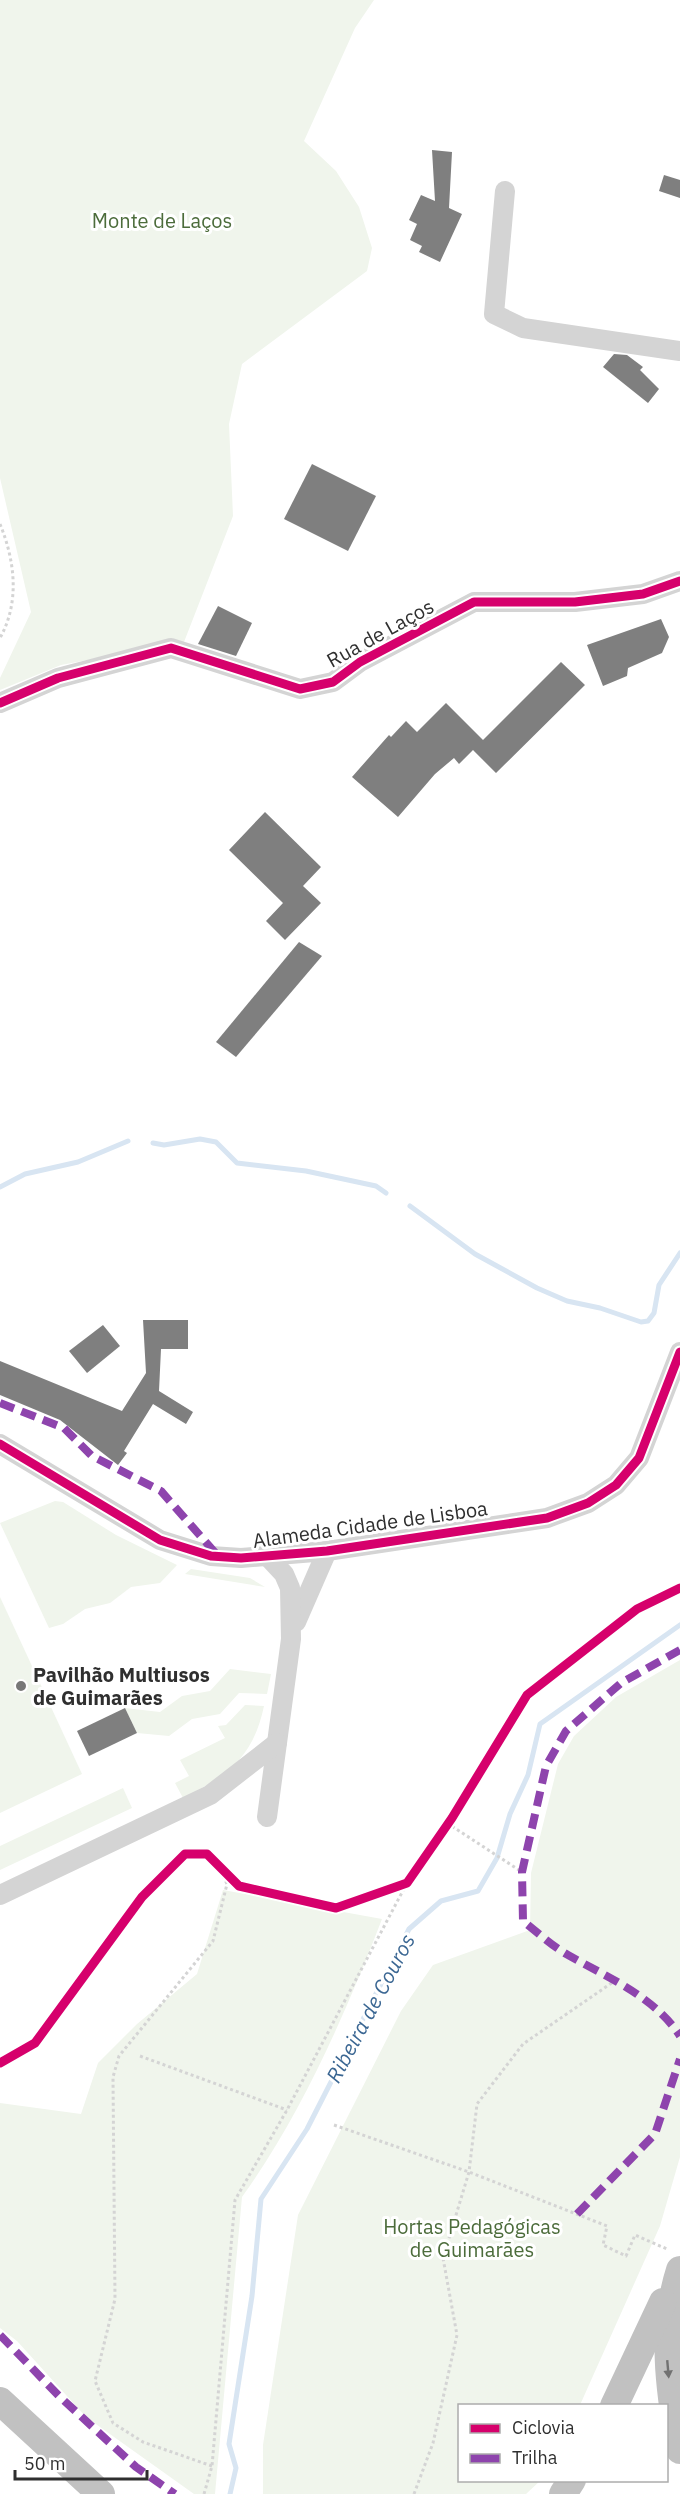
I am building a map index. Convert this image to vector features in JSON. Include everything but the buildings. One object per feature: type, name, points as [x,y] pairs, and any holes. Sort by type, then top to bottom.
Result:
[{"type":"highway","points":[[615,2404],[650,2332],[676,2259]]},
{"type":"highway","points":[[676,2259],[667,2356],[680,2450]]},
{"type":"highway","points":[[0,2401],[100,2494]]},
{"type":"highway","points":[[0,2426],[73,2494]]},
{"type":"street","points":[[505,191],[494,314],[523,328],[680,351]]},
{"type":"street","name":"Rua de Laços","points":[[0,703],[58,678],[171,648],[300,689],[333,682],[360,662],[474,602],[575,602],[643,594],[680,581]]},
{"type":"street","name":"Alameda Cidade de Lisboa","points":[[0,1444],[160,1540],[211,1556],[269,1558],[327,1551],[547,1518],[588,1503],[616,1485],[639,1458],[680,1352]]},
{"type":"street","points":[[291,1639],[305,1596],[327,1551]]},
{"type":"street","points":[[267,1817],[291,1639],[290,1588],[284,1574],[269,1558]]},
{"type":"street","points":[[0,1895],[210,1795],[277,1743]]},
{"type":"path","points":[[0,524],[8,545],[15,584],[10,621],[0,638]]},
{"type":"path","points":[[441,1833],[449,1821],[480,1846],[522,1872]]},
{"type":"path","points":[[216,1865],[239,1886]]},
{"type":"path","points":[[212,2466],[143,2442],[113,2423],[95,2381],[115,2299],[113,2077],[119,2056],[213,1941],[226,1884],[216,1865]]},
{"type":"path","points":[[204,2494],[212,2466],[235,2200],[287,2110],[414,1873]]},
{"type":"path","points":[[387,1890],[407,1883]]},
{"type":"path","points":[[414,2494],[433,2443],[456,2335],[443,2258],[469,2172],[477,2104],[523,2044],[616,1980]]},
{"type":"path","points":[[140,2056],[287,2110]]},
{"type":"path","points":[[334,2125],[469,2172],[607,2226],[603,2245],[626,2256],[635,2235],[676,2259]]},
{"type":"green space","name":"Monte de Laços","points":[[0,0],[374,0],[355,28],[304,141],[336,171],[359,207],[372,248],[367,271],[242,364],[229,424],[233,516],[184,642],[61,665],[0,690],[0,678],[31,612],[0,478]]},
{"type":"green space","points":[[55,1501],[63,1502],[116,1535],[177,1565],[160,1583],[131,1587],[110,1603],[85,1609],[63,1624],[49,1628],[0,1523]]},
{"type":"green space","points":[[191,1569],[250,1578],[265,1587],[185,1574]]},
{"type":"green space","name":"Pavilhão Multiusos de Guimarães","points":[[0,1597],[82,1774],[0,1813]]},
{"type":"green space","name":"Hortas Pedagógicas de Guimarães","points":[[680,1660],[680,2157],[660,2226],[580,2404],[458,2404],[458,2482],[539,2482],[526,2494],[263,2494],[263,2445],[298,2215],[401,2011],[433,1965],[530,1930],[531,1873],[558,1764],[574,1736],[616,1697]]},
{"type":"green space","points":[[230,1669],[271,1674],[267,1694],[239,1693],[220,1714],[192,1719],[169,1736],[137,1733],[125,1708],[160,1712],[182,1696],[210,1691]]},
{"type":"green space","points":[[245,1705],[264,1706],[253,1739],[245,1752],[226,1772],[183,1798],[175,1783],[189,1776],[180,1760],[225,1738],[218,1726],[226,1725]]},
{"type":"green space","points":[[123,1788],[132,1808],[0,1870],[0,1846]]},
{"type":"green space","points":[[223,1890],[382,1919],[353,1991],[303,2098],[242,2197],[215,2494],[194,2494],[86,2417],[17,2341],[0,2328],[0,2103],[81,2114],[98,2063],[137,2024],[197,1974]]},
{"type":"waterway","points":[[153,1143],[164,1145],[200,1139],[216,1142],[237,1163],[306,1171],[376,1186],[386,1193]]},
{"type":"waterway","points":[[0,1187],[25,1174],[78,1162],[128,1141]]},
{"type":"waterway","points":[[410,1206],[475,1254],[537,1288],[567,1301],[600,1308],[641,1322],[648,1321],[654,1313],[659,1285],[680,1253]]},
{"type":"waterway","name":"Ribeira de Couros","points":[[230,2494],[236,2468],[229,2444],[252,2296],[261,2199],[307,2129],[409,1929],[441,1901],[478,1891],[497,1858],[510,1814],[528,1775],[540,1724],[680,1625]]},
{"type":"marked path","points":[[0,1403],[64,1428],[92,1456],[161,1491],[218,1556]]},
{"type":"marked path","points":[[680,1650],[621,1683],[566,1731],[546,1766],[522,1872],[523,1921],[562,1951],[644,1999],[670,2022],[680,2036]]},
{"type":"marked path","points":[[577,2214],[655,2134],[680,2059]]},
{"type":"marked path","points":[[0,2335],[59,2396],[136,2467],[175,2494]]},
{"type":"cycle path","points":[[0,703],[58,678],[171,648],[300,689],[333,682],[360,662],[474,602],[575,602],[643,594],[680,581]]},
{"type":"cycle path","points":[[0,1444],[160,1540],[211,1556],[241,1558],[327,1551],[547,1518],[588,1503],[616,1485],[639,1458],[680,1352]]},
{"type":"cycle path","points":[[0,2063],[35,2043],[142,1897],[185,1854],[207,1854],[239,1886],[336,1908],[407,1883],[452,1818],[527,1695],[637,1609],[680,1588]]},
{"type":"place","name":"Pavilhão Multiusos de Guimarães","points":[[21,1686]]}]
